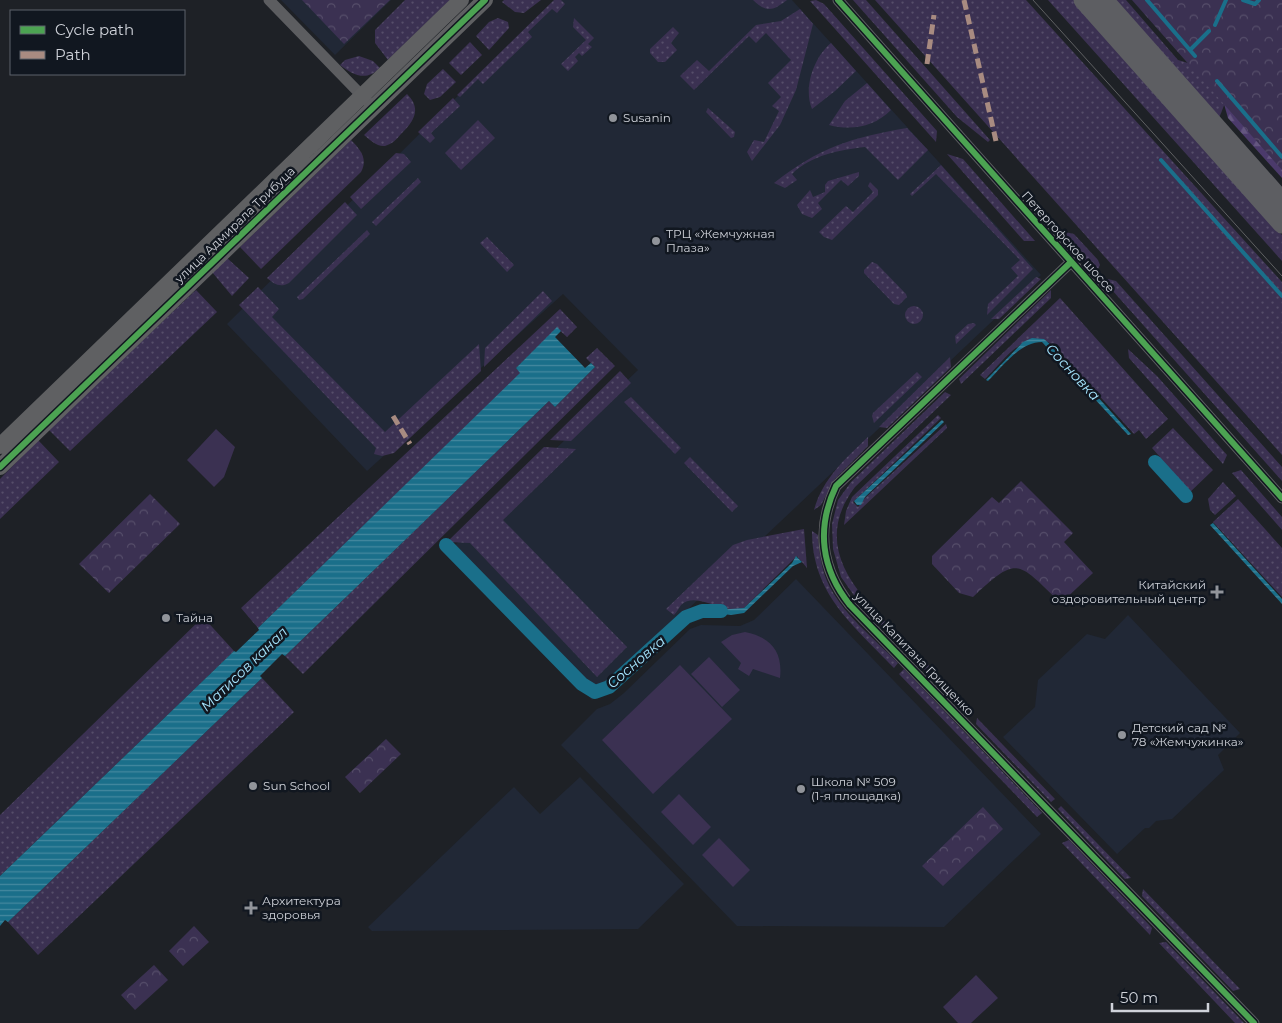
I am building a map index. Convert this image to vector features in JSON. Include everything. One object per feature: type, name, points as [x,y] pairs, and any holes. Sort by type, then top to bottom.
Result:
[{"type":"main road","points":[[1083,0],[1282,224]]},
{"type":"main road","points":[[1104,0],[1282,201]]},
{"type":"street","points":[[269,0],[368,102]]},
{"type":"street","name":"улица Адмирала Трибуца","points":[[0,467],[368,102],[462,0]]},
{"type":"street","name":"улица Адмирала Трибуца","points":[[0,446],[368,102],[485,0]]},
{"type":"street","name":"Петергофское шоссе","points":[[838,0],[1282,498]]},
{"type":"street","name":"улица Капитана Грищенко","points":[[1071,262],[836,486],[823,522],[828,564],[834,582],[850,605],[1254,1023]]},
{"type":"shaded area","points":[[281,0],[391,0],[335,55]]},
{"type":"shaded area","points":[[555,0],[792,0],[1041,275],[592,700],[453,547],[638,370],[563,294],[367,471],[227,324]]},
{"type":"shaded area","name":"Школа № 509 (1-я площадка)","points":[[796,579],[1041,834],[944,927],[737,926],[561,745],[597,709],[610,704],[624,693],[690,629],[701,625],[740,626],[754,620]]},
{"type":"shaded area","name":"Детский сад № 78 «Жемчужинка»","points":[[1128,615],[1240,733],[1218,755],[1224,770],[1172,819],[1156,821],[1149,828],[1145,828],[1117,854],[1003,737],[1035,707],[1038,680],[1087,634],[1105,639]]},
{"type":"shaded area","points":[[580,777],[684,884],[638,929],[372,931],[368,927],[514,787],[540,814]]},
{"type":"green space","points":[[302,0],[390,0],[344,44]]},
{"type":"green space","points":[[405,0],[450,0],[388,60],[375,43],[375,30]]},
{"type":"green space","points":[[504,0],[541,0],[524,13],[515,12],[502,2]]},
{"type":"green space","points":[[554,0],[561,0],[565,4],[557,13],[552,9],[528,32],[532,37],[483,84],[478,79],[460,97],[457,95]]},
{"type":"green space","points":[[753,0],[787,0],[774,8],[766,9]]},
{"type":"green space","points":[[816,0],[824,4],[937,131],[936,142],[810,1]]},
{"type":"green space","points":[[853,0],[866,0],[990,140],[988,142],[957,117]]},
{"type":"green space","points":[[875,0],[1026,0],[1282,282],[1282,455]]},
{"type":"green space","points":[[1048,0],[1074,0],[1282,235],[1282,261]]},
{"type":"green space","points":[[1115,0],[1126,0],[1178,60],[1188,63],[1229,93],[1219,118]]},
{"type":"green space","points":[[1132,0],[1282,0],[1282,170]]},
{"type":"green space","points":[[800,9],[813,24],[796,90],[780,125],[752,161],[747,152],[754,140],[764,142],[779,111],[772,106],[781,97],[768,83],[791,60],[766,33],[756,43],[749,36],[694,90],[680,76],[697,60],[709,71],[756,25],[781,21]]},
{"type":"green space","points":[[498,18],[508,22],[509,28],[489,50],[476,36],[489,22]]},
{"type":"green space","points":[[574,18],[594,38],[588,44],[592,47],[582,56],[579,53],[575,57],[578,61],[568,71],[561,64],[586,40],[573,27]]},
{"type":"green space","points":[[673,27],[679,33],[671,43],[677,50],[665,62],[658,62],[650,53],[650,49]]},
{"type":"green space","points":[[470,42],[482,55],[461,75],[449,63]]},
{"type":"green space","points":[[831,43],[856,71],[812,109],[809,92],[812,73],[820,56]]},
{"type":"green space","points":[[359,56],[373,61],[380,68],[370,75],[360,76],[340,65],[345,60]]},
{"type":"green space","points":[[443,69],[456,82],[440,97],[430,100],[424,94],[427,84]]},
{"type":"green space","points":[[867,83],[891,110],[870,124],[862,126],[846,128],[829,125],[845,101]]},
{"type":"green space","points":[[1229,92],[1282,137],[1282,178],[1228,118],[1224,104]]},
{"type":"green space","points":[[407,94],[412,99],[414,105],[413,120],[392,143],[382,146],[374,143],[364,135]]},
{"type":"green space","points":[[453,98],[460,106],[431,133],[435,138],[430,143],[418,132]]},
{"type":"green space","points":[[708,108],[735,132],[734,137],[731,138],[706,112]]},
{"type":"green space","points":[[478,120],[495,138],[461,170],[445,153]]},
{"type":"green space","points":[[907,128],[928,150],[898,180],[865,147],[826,154],[808,162],[792,174],[797,180],[785,188],[774,183],[821,152],[852,140]]},
{"type":"green space","points":[[351,140],[358,147],[364,159],[361,172],[261,269],[240,247]]},
{"type":"green space","points":[[396,153],[404,154],[411,162],[361,209],[350,197]]},
{"type":"green space","points":[[947,154],[963,159],[1035,241],[1024,241]]},
{"type":"green space","points":[[941,165],[1033,269],[987,315],[988,304],[1018,276],[1011,268],[1020,260],[936,174],[912,196],[910,194]]},
{"type":"green space","points":[[859,172],[859,176],[848,186],[841,180],[818,203],[822,209],[812,218],[802,214],[797,205],[810,190],[813,197],[825,192],[825,185],[828,181]]},
{"type":"green space","points":[[418,178],[421,182],[376,226],[372,222]]},
{"type":"green space","points":[[870,182],[878,190],[878,195],[832,240],[824,237],[819,232],[846,206],[853,212],[873,192],[868,186]]},
{"type":"green space","points":[[345,202],[357,215],[289,283],[277,285],[267,278]]},
{"type":"green space","points":[[367,230],[370,234],[303,299],[299,300],[297,297]]},
{"type":"green space","points":[[1065,232],[1074,234],[1098,260],[1100,265],[1096,273],[1062,235]]},
{"type":"green space","points":[[487,237],[514,265],[507,272],[480,243]]},
{"type":"green space","points":[[227,258],[249,278],[232,296],[212,272]]},
{"type":"green space","points":[[872,262],[877,264],[906,294],[907,297],[899,305],[894,304],[864,273],[864,270]]},
{"type":"green space","points":[[1036,277],[1041,279],[999,319],[991,319]]},
{"type":"green space","points":[[1108,279],[1116,281],[1282,467],[1282,481],[1104,281]]},
{"type":"green space","points":[[258,287],[279,309],[272,317],[385,432],[479,344],[481,371],[394,453],[382,456],[374,454],[376,448],[239,305]]},
{"type":"green space","points":[[196,290],[217,312],[70,451],[48,429]]},
{"type":"green space","points":[[1051,290],[1051,298],[961,384],[959,379]]},
{"type":"green space","points":[[543,291],[552,301],[484,367],[485,348]]},
{"type":"green space","points":[[1060,298],[1168,419],[1146,439],[1139,430],[1134,434],[1053,345],[1043,340],[1033,340],[1024,343],[1007,355],[985,379],[980,375]]},
{"type":"green space","points":[[914,306],[920,309],[923,315],[920,321],[914,324],[908,321],[905,315],[908,309]]},
{"type":"green space","points":[[560,309],[577,327],[567,337],[557,328],[516,368],[521,373],[258,628],[241,608]]},
{"type":"green space","points":[[974,323],[976,325],[956,344],[955,336],[968,324]]},
{"type":"green space","points":[[597,348],[615,366],[303,674],[285,656],[549,401],[555,407],[595,367],[586,358]]},
{"type":"green space","points":[[1128,349],[1157,376],[1227,455],[1223,464],[1129,358]]},
{"type":"green space","points":[[950,357],[951,367],[887,428],[879,427]]},
{"type":"green space","points":[[620,371],[631,383],[571,441],[550,440]]},
{"type":"green space","points":[[917,372],[922,377],[874,423],[873,413]]},
{"type":"green space","points":[[945,392],[951,395],[855,487],[841,511],[837,534],[840,556],[849,576],[862,596],[913,649],[908,653],[858,601],[841,577],[833,549],[832,524],[838,500],[851,482]]},
{"type":"green space","points":[[631,397],[681,448],[675,454],[624,402]]},
{"type":"green space","points":[[938,415],[941,418],[853,502],[858,507],[865,498],[946,424],[947,428],[844,525],[846,511],[852,497]]},
{"type":"green space","points":[[1173,428],[1213,470],[1187,495],[1156,461],[1160,457],[1152,448]]},
{"type":"green space","points":[[216,429],[235,447],[224,477],[214,487],[187,460]]},
{"type":"green space","points":[[868,437],[868,446],[835,479],[821,505],[814,510],[829,479],[843,461]]},
{"type":"green space","points":[[38,440],[59,462],[0,519],[0,479]]},
{"type":"green space","points":[[544,447],[576,449],[503,520],[627,647],[597,677],[470,543],[447,542]]},
{"type":"green space","points":[[690,457],[738,506],[732,512],[684,463]]},
{"type":"green space","points":[[1241,470],[1282,517],[1282,530],[1232,473]]},
{"type":"green space","points":[[1021,481],[1073,533],[1064,542],[1093,573],[1061,603],[1036,579],[1018,568],[1010,569],[1000,574],[973,597],[959,593],[932,564],[932,556],[992,497],[999,503]]},
{"type":"green space","points":[[1223,482],[1236,496],[1215,515],[1210,510],[1208,499]]},
{"type":"green space","points":[[150,494],[180,524],[109,593],[79,564]]},
{"type":"green space","points":[[1238,499],[1282,548],[1282,597],[1213,522]]},
{"type":"green space","points":[[804,529],[807,568],[797,556],[744,608],[728,609],[695,600],[687,601],[681,605],[674,615],[666,609],[733,545],[747,540]]},
{"type":"green space","points":[[812,531],[818,535],[823,570],[833,593],[859,625],[898,663],[894,668],[850,622],[827,591],[819,573],[814,553]]},
{"type":"green space","points":[[203,617],[234,651],[0,876],[0,815]]},
{"type":"green space","points":[[745,632],[762,638],[773,647],[779,661],[780,678],[753,669],[749,676],[738,669],[741,663],[721,642],[732,635]]},
{"type":"green space","points":[[919,655],[967,707],[960,707],[914,659]]},
{"type":"green space","points":[[709,657],[740,690],[722,707],[691,674]]},
{"type":"green space","points":[[680,665],[732,719],[653,794],[602,740]]},
{"type":"green space","points":[[904,669],[1042,813],[1037,817],[899,674]]},
{"type":"green space","points":[[262,678],[294,712],[38,955],[8,922]]},
{"type":"green space","points":[[977,718],[1055,799],[1051,802],[976,724]]},
{"type":"green space","points":[[386,739],[401,754],[360,793],[345,777]]},
{"type":"green space","points":[[679,794],[711,827],[693,845],[661,812]]},
{"type":"green space","points":[[1061,806],[1131,878],[1125,879],[1058,809]]},
{"type":"green space","points":[[983,807],[1003,829],[943,886],[922,866]]},
{"type":"green space","points":[[719,838],[750,870],[733,887],[702,855]]},
{"type":"green space","points":[[1069,840],[1152,928],[1150,935],[1062,843]]},
{"type":"green space","points":[[1143,889],[1240,989],[1233,991],[1142,896]]},
{"type":"green space","points":[[194,926],[209,942],[183,966],[169,951]]},
{"type":"green space","points":[[1166,942],[1244,1023],[1235,1023],[1159,943]]},
{"type":"green space","points":[[154,965],[168,980],[135,1010],[121,995]]},
{"type":"green space","points":[[976,975],[998,998],[971,1023],[958,1023],[943,1007]]},
{"type":"water","name":"Матисов канал","points":[[557,327],[561,331],[555,337],[585,368],[591,363],[595,367],[555,407],[549,401],[285,656],[282,654],[260,676],[262,678],[8,922],[5,920],[0,926],[0,876],[234,651],[236,652],[259,630],[258,628],[520,373],[516,368]]},
{"type":"water","points":[[1032,338],[1044,339],[1052,346],[1131,434],[1128,435],[1042,342],[1034,343],[1019,350],[988,381],[986,380],[1023,342]]},
{"type":"water","points":[[942,420],[944,422],[865,497],[861,505],[857,505],[854,501]]},
{"type":"water","points":[[1213,523],[1282,599],[1282,604],[1210,525]]},
{"type":"water","points":[[796,556],[802,562],[793,566],[744,613],[731,615],[702,611],[744,608],[792,563]]},
{"type":"waterway","points":[[1147,0],[1195,56]]},
{"type":"waterway","points":[[1215,25],[1226,0]]},
{"type":"waterway","points":[[1243,0],[1255,4],[1259,0]]},
{"type":"waterway","points":[[1190,50],[1209,31]]},
{"type":"waterway","points":[[1217,81],[1282,157]]},
{"type":"waterway","points":[[1161,160],[1282,296]]},
{"type":"waterway","name":"Сосновка","points":[[1155,462],[1186,496]]},
{"type":"waterway","name":"Сосновка","points":[[446,545],[582,684],[595,692],[609,687],[686,617],[702,611],[721,611]]},
{"type":"tram line","points":[[1033,0],[1282,276]]},
{"type":"marked path","points":[[964,0],[996,141]]},
{"type":"marked path","points":[[927,64],[934,15]]},
{"type":"marked path","points":[[393,416],[410,444]]},
{"type":"cycle path","points":[[0,467],[485,0]]},
{"type":"cycle path","points":[[838,0],[1282,498]]},
{"type":"cycle path","points":[[1071,262],[836,486],[826,517],[824,533],[828,563],[840,591],[850,605],[1254,1023]]},
{"type":"place","name":"Susanin","points":[[613,118]]},
{"type":"place","name":"ТРЦ «Жемчужная Плаза»","points":[[656,241]]},
{"type":"place","name":"Китайский оздоровительный центр","points":[[1217,592]]},
{"type":"place","name":"Тайна","points":[[166,618]]},
{"type":"place","name":"Детский сад № 78 «Жемчужинка»","points":[[1122,735]]},
{"type":"place","name":"Sun School","points":[[253,786]]},
{"type":"place","name":"Школа № 509 (1-я площадка)","points":[[801,789]]},
{"type":"place","name":"Архитектура здоровья","points":[[251,908]]}]
